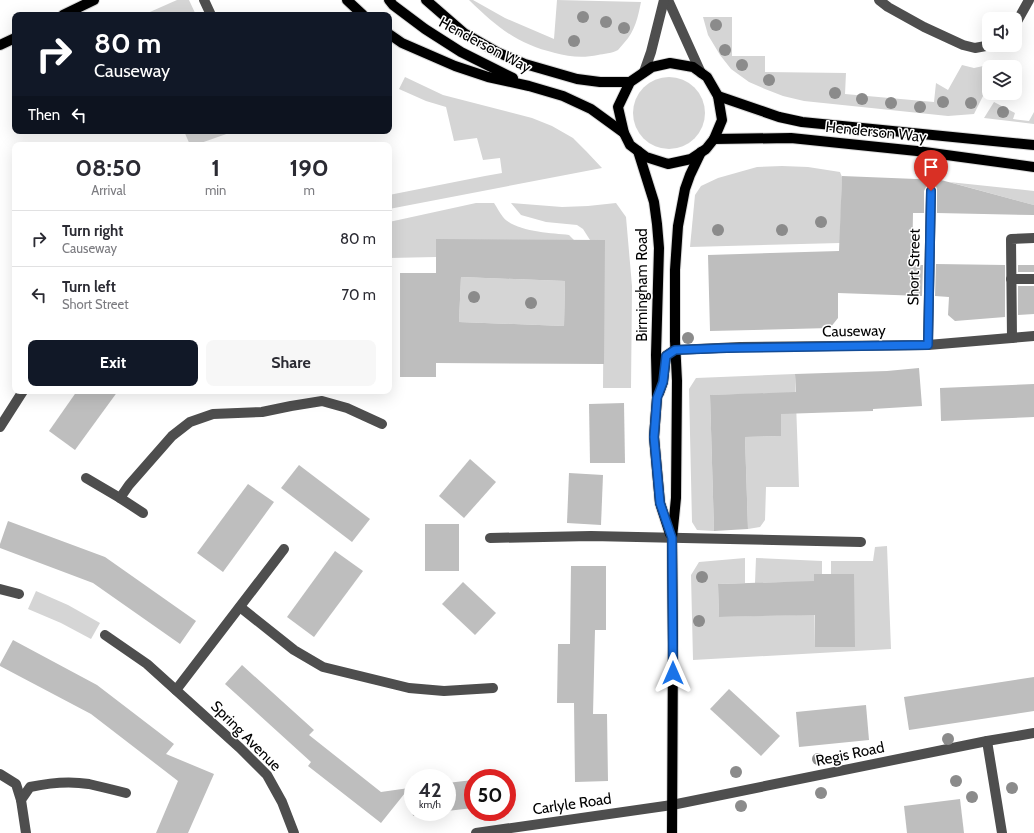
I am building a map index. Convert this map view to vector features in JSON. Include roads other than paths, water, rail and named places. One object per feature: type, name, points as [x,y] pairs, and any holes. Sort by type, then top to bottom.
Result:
[{"type":"main road","points":[[69,12],[94,0]]},
{"type":"main road","points":[[347,0],[360,12]]},
{"type":"main road","name":"Henderson Way","points":[[389,0],[425,30],[461,52],[530,86]]},
{"type":"main road","name":"Henderson Way","points":[[426,0],[464,33],[497,52],[525,64],[577,79],[600,82],[630,82]]},
{"type":"main road","name":"Henderson Way","points":[[392,36],[402,42],[456,66],[488,77],[530,86],[563,96],[587,107],[624,133]]},
{"type":"main road","points":[[0,45],[12,39]]},
{"type":"main road","points":[[670,62],[693,67],[707,77],[718,96],[722,120],[714,138],[706,149],[691,159],[668,164],[646,157],[630,144],[624,133],[618,107],[630,82],[652,66],[670,62]]},
{"type":"main road","name":"Henderson Way","points":[[718,96],[779,117],[802,122],[1034,145]]},
{"type":"main road","name":"Henderson Way","points":[[714,138],[791,138],[917,151],[1034,167]]},
{"type":"main road","name":"Birmingham Road","points":[[638,151],[654,202],[657,224],[659,248],[656,355],[657,398],[654,437],[660,503],[672,538]]},
{"type":"main road","name":"Birmingham Road","points":[[672,833],[672,538],[676,498],[677,381],[675,350],[675,270],[678,226],[685,189],[701,152]]},
{"type":"main road","name":"Birmingham Road","points":[[657,398],[663,382],[666,356],[675,350]]},
{"type":"street","points":[[204,0],[210,12]]},
{"type":"street","points":[[644,72],[651,52],[664,0]]},
{"type":"street","points":[[668,0],[702,73]]},
{"type":"street","points":[[879,0],[888,7],[924,27],[963,45],[975,48],[982,47]]},
{"type":"street","points":[[1022,12],[1029,0]]},
{"type":"street","name":"Short Street","points":[[928,345],[931,191]]},
{"type":"street","points":[[1012,338],[1010,239],[1034,238]]},
{"type":"street","points":[[1011,279],[1034,279]]},
{"type":"street","name":"Causeway","points":[[675,350],[740,347],[928,345],[1034,336]]},
{"type":"street","points":[[0,427],[21,394]]},
{"type":"street","points":[[120,498],[129,485],[172,436],[190,422],[213,414],[262,412],[291,406],[321,396],[382,424]]},
{"type":"street","points":[[86,478],[143,513]]},
{"type":"street","points":[[490,538],[591,536],[861,542]]},
{"type":"street","points":[[176,690],[284,549]]},
{"type":"street","points":[[0,589],[19,594]]},
{"type":"street","points":[[240,607],[294,650],[323,667],[409,688],[444,692],[493,688]]},
{"type":"street","name":"Spring Avenue","points":[[105,635],[147,664],[240,748],[267,775],[282,802],[294,833]]},
{"type":"street","name":"Regis Road","points":[[672,805],[987,741],[1034,733]]},
{"type":"street","points":[[987,741],[1002,833]]},
{"type":"street","points":[[0,774],[16,784],[21,800],[26,833]]},
{"type":"street","points":[[21,800],[30,788],[44,784],[88,784],[126,793]]},
{"type":"street","name":"Carlyle Road","points":[[476,833],[672,805]]}]
